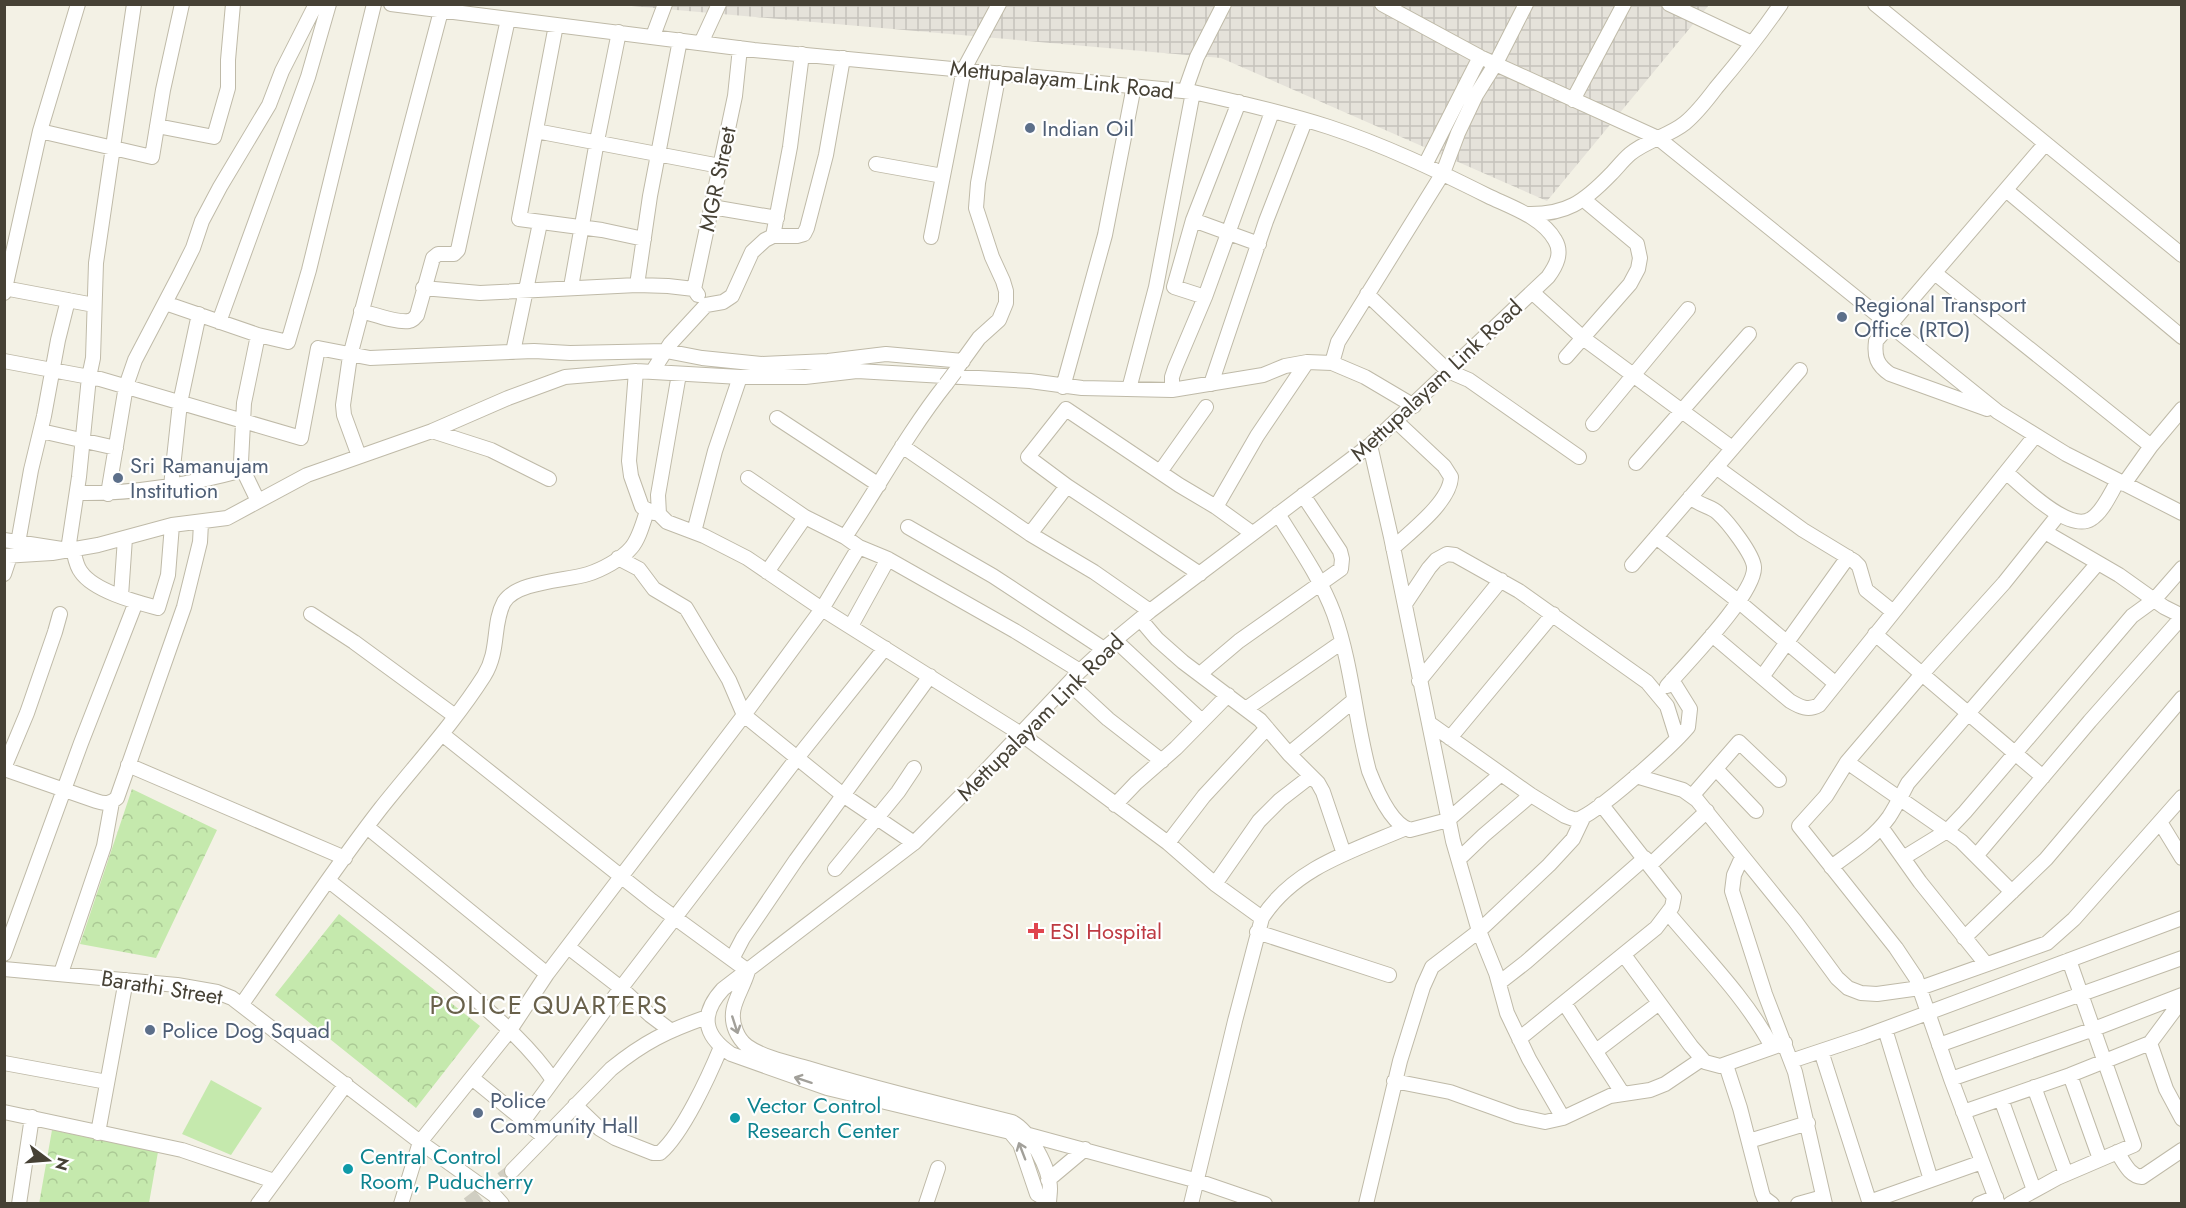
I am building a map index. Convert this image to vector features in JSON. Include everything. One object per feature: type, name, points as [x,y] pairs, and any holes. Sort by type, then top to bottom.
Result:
[{"type":"street","points":[[78,4],[40,131],[5,290],[94,305]]},
{"type":"street","points":[[134,4],[96,263],[94,346],[70,550],[81,572],[93,584],[136,602],[158,608],[168,575],[172,525]]},
{"type":"street","points":[[40,131],[83,143],[152,157],[163,90],[182,4]]},
{"type":"street","points":[[157,126],[214,137],[228,88],[233,4]]},
{"type":"street","points":[[108,494],[126,386],[135,360],[193,248],[202,221],[269,105],[282,71],[316,4]]},
{"type":"street","points":[[219,322],[308,77],[329,4]]},
{"type":"street","points":[[165,303],[258,335],[288,342],[309,270],[374,4]]},
{"type":"street","name":"Mettupalayam Link Road","points":[[391,4],[740,48],[1189,92],[1239,102],[1329,127],[1425,165],[1543,224],[1557,242],[1559,253],[1556,266],[1414,406],[1370,445],[1145,615],[1110,645],[1080,671],[914,843],[723,989],[711,1002],[707,1017]]},
{"type":"street","points":[[653,36],[665,4]]},
{"type":"street","points":[[701,43],[719,4]]},
{"type":"street","points":[[931,237],[964,69],[999,4]]},
{"type":"street","points":[[1382,4],[1480,57],[1658,138],[1998,412],[2035,436],[2181,513]]},
{"type":"street","points":[[1332,363],[1338,342],[1443,174],[1458,133],[1476,95],[1496,63],[1526,4]]},
{"type":"street","points":[[1573,100],[1624,4]]},
{"type":"street","points":[[1669,4],[1752,43]]},
{"type":"street","points":[[1525,214],[1549,214],[1565,209],[1583,199],[1627,156],[1643,144],[1672,132],[1692,116],[1781,4]]},
{"type":"street","points":[[1875,4],[2181,255]]},
{"type":"street","points":[[1129,389],[1156,287],[1197,57],[1219,6]]},
{"type":"street","points":[[359,456],[344,415],[343,405],[350,356],[441,10]]},
{"type":"street","points":[[361,310],[409,321],[417,315],[433,258],[438,254],[454,254],[460,244],[508,19]]},
{"type":"street","points":[[556,25],[519,219],[581,227],[644,239]]},
{"type":"street","points":[[571,287],[619,32]]},
{"type":"street","points":[[637,285],[680,40]]},
{"type":"street","name":"MGR Street","points":[[694,289],[735,96],[740,48]]},
{"type":"street","points":[[773,236],[790,147],[802,54]]},
{"type":"street","points":[[1425,165],[1480,57]]},
{"type":"street","points":[[652,372],[666,351],[706,305],[723,302],[732,296],[752,252],[765,240],[773,236],[804,234],[826,155],[843,58]]},
{"type":"street","points":[[845,537],[926,409],[979,338],[999,320],[1006,303],[1003,281],[992,258],[976,208],[978,183],[999,73]]},
{"type":"street","points":[[1063,387],[1105,235],[1134,86]]},
{"type":"street","points":[[1205,297],[1174,287],[1193,220],[1239,102]]},
{"type":"street","points":[[1172,390],[1172,377],[1205,297],[1272,112]]},
{"type":"street","points":[[1211,384],[1259,244],[1305,121]]},
{"type":"street","points":[[536,130],[720,166]]},
{"type":"street","points":[[1998,412],[1890,374],[1879,366],[1875,353],[1876,341],[1936,274],[2045,144]]},
{"type":"street","points":[[876,164],[943,176]]},
{"type":"street","points":[[2007,190],[2181,337]]},
{"type":"street","points":[[1566,357],[1630,284],[1638,269],[1640,251],[1637,243],[1583,199]]},
{"type":"street","points":[[712,207],[777,218]]},
{"type":"street","points":[[1193,220],[1259,244]]},
{"type":"street","points":[[513,352],[540,223]]},
{"type":"street","points":[[1936,274],[2151,446]]},
{"type":"street","points":[[423,288],[480,293],[637,285],[694,289],[706,305]]},
{"type":"street","points":[[1532,292],[1583,338],[1732,448]]},
{"type":"street","points":[[1367,294],[1448,371],[1469,380],[1579,457]]},
{"type":"street","points":[[68,300],[41,431],[11,541],[70,550]]},
{"type":"street","points":[[1593,424],[1688,309]]},
{"type":"street","points":[[171,486],[180,403],[199,314]]},
{"type":"street","points":[[1636,463],[1749,334]]},
{"type":"street","points":[[258,335],[246,386],[243,422],[243,470],[258,501]]},
{"type":"street","points":[[4,361],[126,386],[301,438],[318,348],[350,356],[370,358],[513,352],[666,351],[702,358],[761,364],[828,361],[886,354],[959,366]]},
{"type":"street","points":[[1216,507],[1257,436],[1307,362]]},
{"type":"street","points":[[4,574],[7,556],[70,550],[172,525],[227,518],[307,475],[432,431],[508,398],[565,377],[636,371],[740,377],[805,377],[857,371],[1030,381],[1063,387],[1172,390],[1263,375],[1285,366],[1307,362],[1332,363],[1365,377],[1414,406]]},
{"type":"street","points":[[1632,565],[1800,370]]},
{"type":"street","points":[[636,371],[629,461],[642,507],[667,522],[731,549],[1021,734],[1167,843],[1215,884],[1262,918]]},
{"type":"street","points":[[242,1004],[367,827],[442,734],[484,675],[493,659],[499,618],[505,602],[512,594],[524,587],[591,574],[632,548],[653,513],[679,374]]},
{"type":"street","points":[[694,532],[715,451],[740,377]]},
{"type":"street","points":[[1160,472],[1206,407]]},
{"type":"street","points":[[1200,574],[1067,486],[1028,457],[1066,409],[1252,533]]},
{"type":"street","points":[[2006,472],[2043,504],[2059,514],[2071,520],[2089,521],[2096,516],[2181,409]]},
{"type":"street","points":[[777,418],[879,485]]},
{"type":"street","points":[[1393,548],[1439,503],[1447,492],[1451,477],[1444,466],[1396,422]]},
{"type":"street","points":[[41,431],[116,448]]},
{"type":"street","points":[[432,431],[491,450],[549,479]]},
{"type":"street","points":[[1712,635],[1790,701],[1804,708],[1819,705],[1892,611],[2035,436]]},
{"type":"street","points":[[1370,445],[1405,604],[1448,820],[1479,931],[1499,983],[1507,1013],[1563,1118]]},
{"type":"street","points":[[902,446],[1030,534],[1094,572],[1145,615],[1164,645],[1247,708],[1311,776],[1323,792],[1344,854]]},
{"type":"street","points":[[1716,467],[1803,530],[1848,557],[1859,566],[1866,590],[1892,611]]},
{"type":"street","points":[[77,494],[108,494],[188,484],[243,470]]},
{"type":"street","points":[[748,478],[805,517],[845,537],[859,547],[888,559],[1080,671]]},
{"type":"street","points":[[1030,534],[1067,486]]},
{"type":"street","points":[[1200,674],[1239,641],[1341,568],[1342,558],[1336,545],[1303,495]]},
{"type":"street","points":[[1659,694],[1712,635],[1738,601],[1752,579],[1754,568],[1751,557],[1719,514],[1690,497]]},
{"type":"street","points":[[1278,514],[1320,584],[1334,614],[1372,778],[1394,819],[1404,829]]},
{"type":"street","points":[[1978,1203],[1997,1200],[1951,1079],[1920,988],[1896,948],[1799,826],[1826,796],[1847,762],[1991,598],[2059,514]]},
{"type":"street","points":[[767,572],[805,517]]},
{"type":"street","points":[[60,614],[56,632],[27,713],[4,769],[106,804],[117,798],[184,607],[200,542],[201,523]]},
{"type":"street","points":[[908,526],[1110,645],[1202,721]]},
{"type":"street","points":[[1976,856],[2181,616],[2119,575],[2045,532]]},
{"type":"street","points":[[1656,537],[1788,641],[1836,684]]},
{"type":"street","points":[[121,596],[125,538]]},
{"type":"street","points":[[401,1203],[420,1142],[510,1030],[547,974],[744,715],[822,609],[859,547]]},
{"type":"street","points":[[1405,604],[1436,560],[1447,554],[1455,555],[1501,580],[1553,614],[1647,682],[1667,706],[1677,738]]},
{"type":"street","points":[[1762,677],[1848,557]]},
{"type":"street","points":[[618,558],[639,569],[654,589],[686,608],[729,680],[744,715],[843,795],[914,843]]},
{"type":"street","points":[[851,626],[888,559]]},
{"type":"street","points":[[1832,867],[1881,827],[1908,783],[2098,563]]},
{"type":"street","points":[[1903,858],[1947,831],[2015,755],[2132,616],[2154,600],[2181,568]]},
{"type":"street","points":[[1419,681],[1501,580]]},
{"type":"street","points":[[4,954],[136,602]]},
{"type":"street","points":[[311,614],[354,642],[455,716]]},
{"type":"street","points":[[1450,738],[1553,614]]},
{"type":"street","points":[[1875,634],[2043,777]]},
{"type":"street","points":[[1247,708],[1342,642]]},
{"type":"street","points":[[524,1120],[675,917],[885,648]]},
{"type":"street","points":[[732,959],[796,860],[930,676]]},
{"type":"street","points":[[1366,1203],[1394,1081],[1430,971],[1436,963],[1479,931],[1565,849],[1573,839],[1583,818],[1636,776],[1688,727],[1690,709],[1672,680]]},
{"type":"street","points":[[1069,683],[1108,719],[1162,760]]},
{"type":"street","points":[[1115,805],[1228,695]]},
{"type":"street","points":[[1964,938],[2046,859],[2181,698]]},
{"type":"street","points":[[1289,754],[1353,701]]},
{"type":"street","points":[[1429,723],[1531,795],[1571,819],[1583,818]]},
{"type":"street","points":[[1167,843],[1204,796],[1267,728]]},
{"type":"street","points":[[442,734],[622,877],[748,971],[744,986],[731,1012],[737,1034],[747,1046],[774,1058],[856,1083],[1012,1122],[1022,1127],[1029,1135],[1050,1188],[1049,1202],[1037,1194],[1020,1144],[1010,1132],[827,1088],[730,1054],[721,1047],[709,1029],[707,1017],[670,1030],[646,1042],[628,1055],[512,1171]]},
{"type":"street","points":[[1692,796],[1739,742],[1779,780]]},
{"type":"street","points":[[1847,762],[1947,831],[2012,892]]},
{"type":"street","points":[[128,765],[345,858]]},
{"type":"street","points":[[835,869],[878,818],[914,768]]},
{"type":"street","points":[[1716,769],[1756,811]]},
{"type":"street","points":[[1191,1203],[1257,932],[1270,905],[1285,888],[1304,874],[1344,854],[1404,829],[1421,829],[1448,820],[1501,774]]},
{"type":"street","points":[[1215,884],[1259,820],[1290,791],[1311,776]]},
{"type":"street","points":[[1636,776],[1683,790],[1692,796],[1707,811],[1795,921],[1837,978],[1848,988],[1861,993],[1877,994],[1920,988],[2038,947],[2062,932],[2181,797]]},
{"type":"street","points":[[1459,860],[1484,835],[1531,795]]},
{"type":"street","points":[[61,973],[104,846],[112,802]]},
{"type":"street","points":[[1519,1039],[1656,928],[1668,913],[1674,897],[1601,804]]},
{"type":"street","points":[[1499,983],[1707,811]]},
{"type":"street","points":[[2160,822],[2181,858]]},
{"type":"street","points":[[367,827],[547,974]]},
{"type":"street","points":[[1881,827],[1986,964]]},
{"type":"street","points":[[1742,857],[1734,875],[1732,891],[1765,994],[1778,1045]]},
{"type":"street","points":[[329,881],[434,964],[510,1030],[533,1052],[554,1080]]},
{"type":"street","points":[[1668,913],[1791,1061],[1808,1123],[1824,1200],[1798,1203]]},
{"type":"street","points":[[1791,1061],[1885,1029],[2181,918]]},
{"type":"street","points":[[1257,932],[1389,975]]},
{"type":"street","points":[[568,947],[670,1030]]},
{"type":"street","points":[[1624,954],[1702,1059],[1712,1065],[1726,1065],[1778,1045]]},
{"type":"street","points":[[1939,1045],[2181,958]]},
{"type":"street","points":[[2010,1203],[2029,1196],[2066,1174],[2134,1145],[2069,960]]},
{"type":"street","name":"Barathi Street","points":[[4,969],[126,980],[217,992],[242,1004],[502,1203]]},
{"type":"street","points":[[98,1133],[126,980]]},
{"type":"street","points":[[1951,1079],[2094,1029],[2181,995]]},
{"type":"street","points":[[1963,1112],[2070,1074],[2150,1042],[2181,1000]]},
{"type":"street","points":[[1596,1051],[1659,1003]]},
{"type":"street","points":[[1565,1004],[1623,1094]]},
{"type":"street","points":[[1885,1029],[1931,1180]]},
{"type":"street","points":[[2150,1042],[2160,1074],[2181,1119]]},
{"type":"street","points":[[575,1106],[600,1129],[615,1138],[653,1153],[660,1153],[673,1137],[698,1095],[721,1047]]},
{"type":"street","points":[[1821,1051],[1870,1203],[1982,1162]]},
{"type":"street","points":[[1394,1081],[1450,1092],[1545,1122],[1563,1118],[1610,1096],[1650,1090],[1665,1084],[1702,1059]]},
{"type":"street","points":[[4,1063],[107,1082]]},
{"type":"street","points":[[1726,1065],[1738,1099],[1762,1193],[1764,1198],[1772,1203]]},
{"type":"street","points":[[2070,1074],[2100,1159]]},
{"type":"street","points":[[472,1078],[544,1137]]},
{"type":"street","points":[[258,1203],[346,1084]]},
{"type":"street","points":[[2034,1087],[2066,1174]]},
{"type":"street","points":[[2001,1099],[2029,1196]]},
{"type":"street","points":[[4,1112],[182,1150],[274,1180]]},
{"type":"street","points":[[19,1203],[32,1117]]},
{"type":"street","points":[[1749,1141],[1808,1123]]},
{"type":"street","points":[[1029,1135],[1198,1181],[1265,1203]]},
{"type":"street","points":[[1048,1180],[1085,1149]]},
{"type":"street","points":[[2117,1152],[2130,1172],[2142,1177],[2181,1150]]},
{"type":"street","points":[[927,1203],[938,1168]]},
{"type":"shaded area","points":[[620,5],[1709,5],[1547,201],[1221,58]]},
{"type":"green space","points":[[132,789],[217,830],[156,958],[80,944]]},
{"type":"green space","points":[[339,914],[480,1026],[416,1108],[275,995]]},
{"type":"green space","points":[[211,1080],[262,1108],[231,1155],[182,1134]]},
{"type":"green space","points":[[52,1130],[158,1152],[149,1203],[39,1204]]},
{"type":"tunnel","points":[[468,1204],[512,1171]]},
{"type":"place","name":"Indian Oil","points":[[1030,128]]},
{"type":"place","name":"Regional Transport Office (RTO)","points":[[1842,317]]},
{"type":"place","name":"Sri Ramanujam Institution","points":[[118,478]]},
{"type":"place","name":"ESI Hospital","points":[[1036,931]]},
{"type":"place","name":"Police Dog Squad","points":[[150,1030]]},
{"type":"place","name":"Police Community Hall","points":[[478,1113]]},
{"type":"place","name":"Vector Control Research Center","points":[[735,1118]]},
{"type":"place","name":"Central Control Room, Puducherry","points":[[348,1169]]},
{"type":"district","name":"POLICE QUARTERS","points":[[549,1005]]}]
